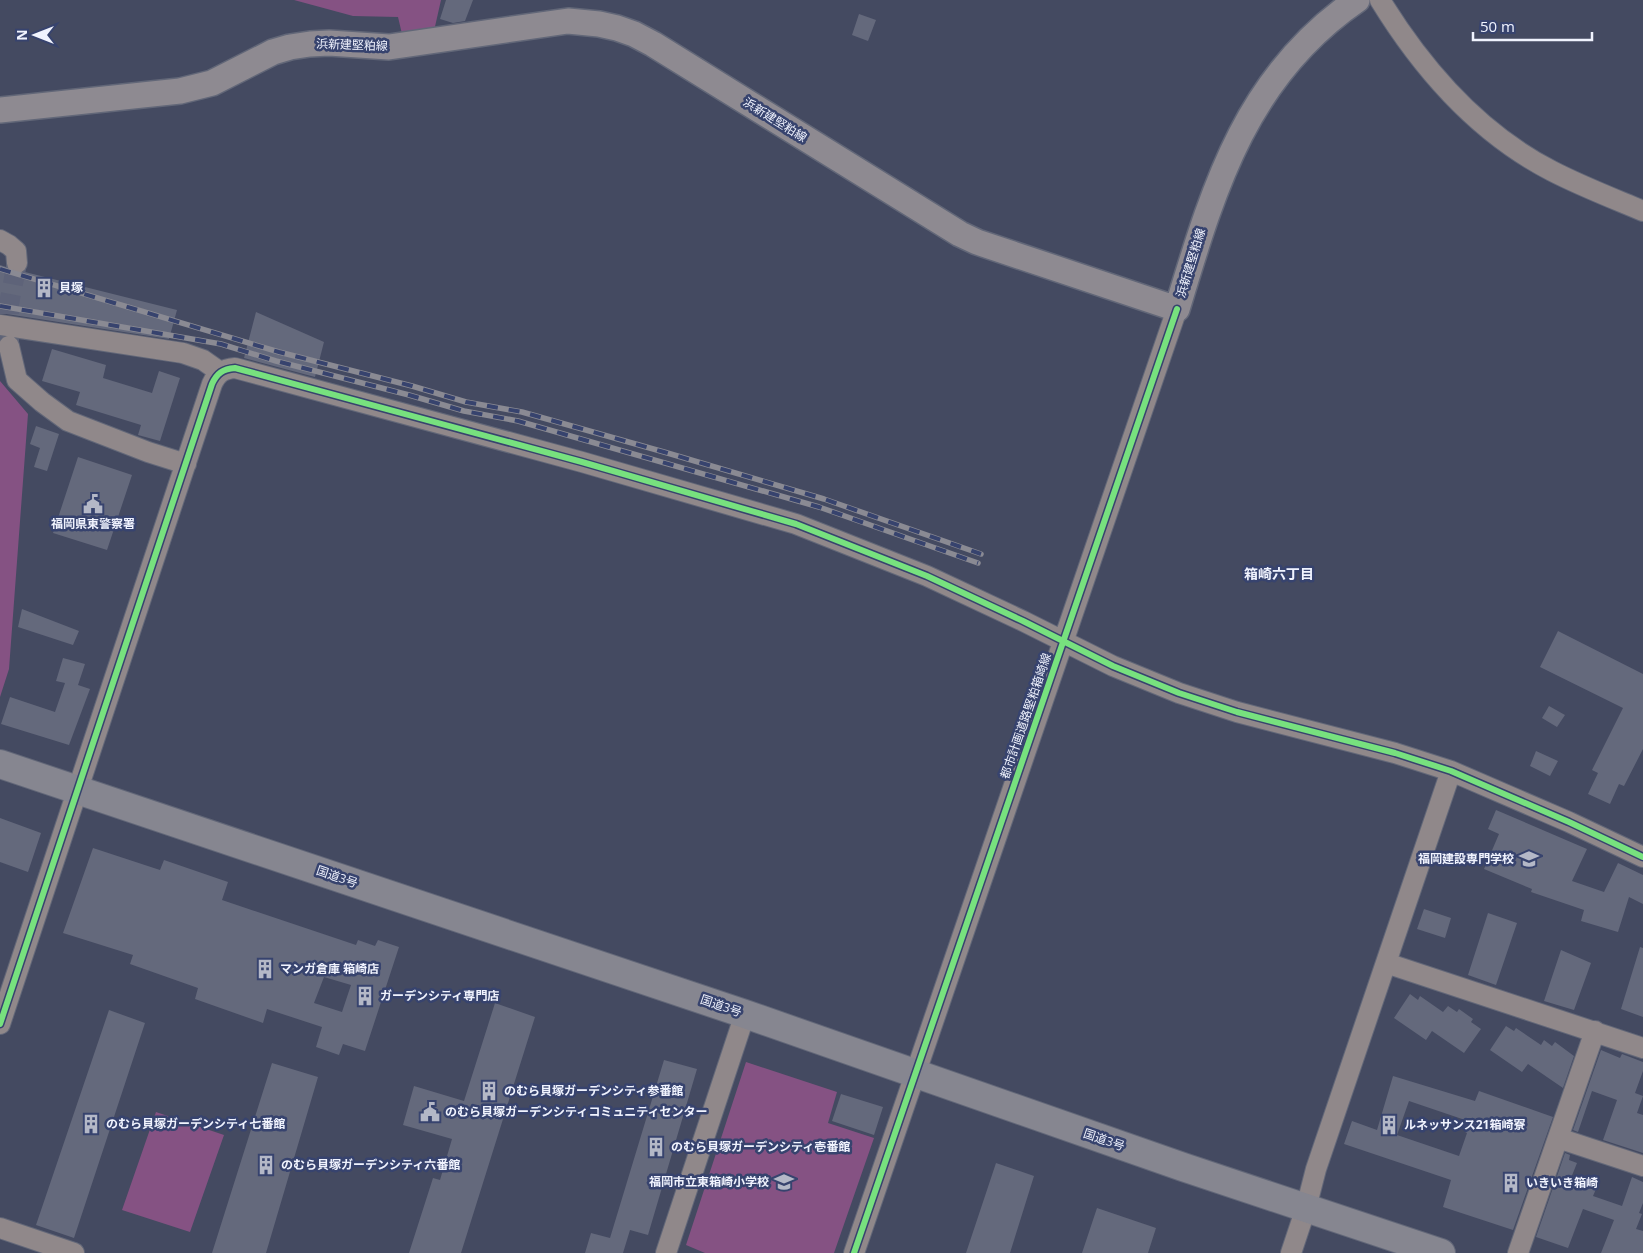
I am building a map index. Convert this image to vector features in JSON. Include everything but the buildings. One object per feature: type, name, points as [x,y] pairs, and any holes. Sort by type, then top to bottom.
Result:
[{"type":"highway","name":"国道3号","points":[[0,764],[745,1014],[1441,1253]]},
{"type":"main road","name":"浜新建堅粕線","points":[[0,110],[196,88],[228,76],[256,59],[290,46],[310,44],[388,47],[568,21],[599,24],[634,34],[653,44],[960,234],[977,242],[1176,309],[1205,216],[1220,176],[1254,108],[1298,51],[1320,28],[1357,0]]},
{"type":"street","points":[[1380,0],[1400,32],[1429,71],[1468,112],[1507,144],[1550,170],[1643,211]]},
{"type":"street","points":[[0,240],[16,251],[17,263]]},
{"type":"street","name":"都市計画道路堅粕箱崎線","points":[[854,1253],[1176,309]]},
{"type":"street","points":[[0,325],[183,353],[203,360],[220,372]]},
{"type":"street","points":[[8,346],[17,380],[68,421],[148,452],[186,464]]},
{"type":"street","points":[[0,1024],[212,384],[220,372],[235,368],[787,520],[927,576],[1121,669],[1209,704],[1395,753],[1451,771],[1552,814],[1643,857]]},
{"type":"street","points":[[1291,1253],[1306,1208],[1316,1169],[1451,771]]},
{"type":"street","points":[[1386,963],[1643,1048]]},
{"type":"street","points":[[666,1253],[745,1014]]},
{"type":"street","points":[[1518,1253],[1595,1031]]},
{"type":"street","points":[[1558,1138],[1643,1166]]},
{"type":"street","points":[[0,1228],[74,1253]]},
{"type":"shaded area","points":[[294,0],[441,0],[434,31],[402,34],[398,17],[353,16]]},
{"type":"shaded area","points":[[0,381],[28,414],[9,669],[0,697]]},
{"type":"shaded area","name":"福岡市立東箱崎小学校","points":[[746,1062],[837,1092],[828,1123],[874,1138],[834,1253],[705,1253],[686,1245]]},
{"type":"shaded area","points":[[156,1112],[224,1135],[190,1232],[122,1210]]},
{"type":"tunnel","points":[[9,344],[9,304],[17,263]]},
{"type":"railway","points":[[0,269],[279,352],[412,386],[466,402],[522,412],[664,452],[824,499],[981,554]]},
{"type":"railway","points":[[0,306],[221,344],[276,361],[464,411],[518,421],[819,507],[978,563]]},
{"type":"cycle path","points":[[854,1253],[1177,309]]},
{"type":"cycle path","points":[[0,1024],[212,384],[221,372],[235,368],[582,462],[796,524],[927,576],[1113,666],[1179,693],[1237,712],[1395,753],[1451,771],[1569,822],[1643,857]]},
{"type":"place","name":"貝塚","points":[[44,288]]},
{"type":"place","name":"福岡県東警察署","points":[[93,504]]},
{"type":"place","name":"福岡建設専門学校","points":[[1529,859]]},
{"type":"place","name":"マンガ倉庫 箱崎店","points":[[265,969]]},
{"type":"place","name":"ガーデンシティ専門店","points":[[365,996]]},
{"type":"place","name":"のむら貝塚ガーデンシティ参番館","points":[[489,1091]]},
{"type":"place","name":"のむら貝塚ガーデンシティコミュニティセンター","points":[[430,1112]]},
{"type":"place","name":"のむら貝塚ガーデンシティ七番館","points":[[91,1124]]},
{"type":"place","name":"ルネッサンス21箱崎寮","points":[[1389,1125]]},
{"type":"place","name":"のむら貝塚ガーデンシティ壱番館","points":[[656,1147]]},
{"type":"place","name":"のむら貝塚ガーデンシティ六番館","points":[[266,1165]]},
{"type":"place","name":"福岡市立東箱崎小学校","points":[[784,1182]]},
{"type":"place","name":"いきいき箱崎","points":[[1511,1183]]},
{"type":"district","name":"箱崎六丁目","points":[[1279,574]]}]
